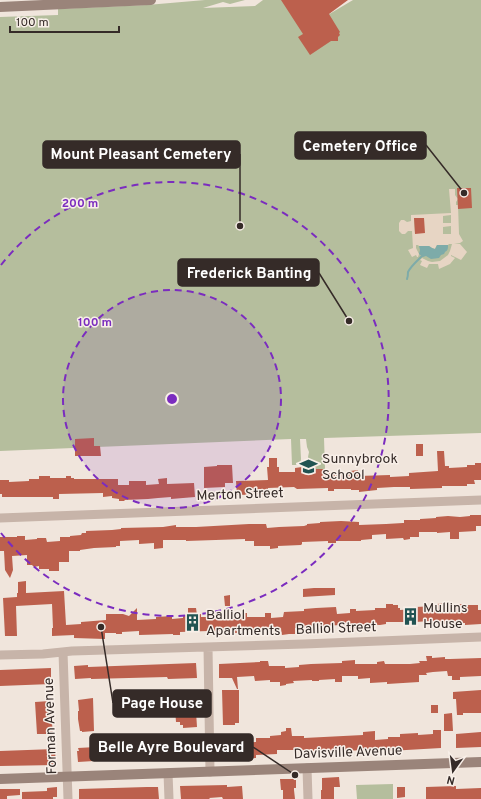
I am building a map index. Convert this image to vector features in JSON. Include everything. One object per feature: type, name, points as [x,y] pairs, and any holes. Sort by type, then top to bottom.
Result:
[{"type":"street","points":[[0,2],[42,0]]},
{"type":"street","points":[[0,8],[72,2],[151,0]]},
{"type":"street","name":"Merton Street","points":[[0,518],[481,500]]},
{"type":"street","name":"Balliol Street","points":[[0,655],[481,637]]},
{"type":"street","points":[[208,647],[210,772]]},
{"type":"street","name":"Forman Avenue","points":[[63,652],[68,799]]},
{"type":"street","name":"Davisville Avenue","points":[[0,779],[481,762]]},
{"type":"street","points":[[307,768],[308,799]]},
{"type":"street","points":[[168,773],[169,799]]},
{"type":"green space","points":[[205,0],[245,0],[230,4],[223,2],[203,8],[255,6],[263,0],[307,0],[321,19],[353,0],[481,0],[481,433],[324,438],[325,469],[316,469],[316,466],[313,463],[309,462],[309,452],[306,439],[300,439],[300,465],[292,465],[291,439],[0,451],[0,17],[58,15],[58,9],[147,5]]},
{"type":"green space","points":[[393,784],[393,799],[357,799],[356,785]]},
{"type":"shaded area","points":[[449,189],[455,189],[455,195],[458,199],[456,205],[458,205],[459,234],[463,241],[454,244],[460,244],[467,252],[461,260],[451,255],[455,258],[450,264],[439,269],[438,264],[429,264],[427,268],[420,265],[422,261],[420,260],[422,258],[432,262],[440,261],[448,255],[452,244],[437,245],[435,249],[429,246],[416,245],[419,254],[418,257],[416,255],[412,257],[408,250],[413,248],[412,231],[402,234],[399,231],[399,223],[401,220],[407,222],[411,221],[411,215],[451,213]],"holes":[[[451,215],[451,223],[443,223],[443,216]],[[414,218],[424,218],[424,233],[415,233]],[[451,226],[451,234],[443,234],[443,227]]]},
{"type":"water","points":[[437,245],[448,245],[447,250],[439,258],[431,259],[426,256],[423,257],[419,254],[419,246],[429,246],[435,249]]},
{"type":"building","points":[[281,0],[348,0],[329,14],[340,32],[338,41],[331,41],[310,55],[298,37],[303,34]]},
{"type":"building","points":[[457,188],[471,188],[472,208],[458,209]]},
{"type":"building","points":[[414,218],[424,218],[425,233],[415,234]]},
{"type":"building","points":[[94,438],[94,446],[100,446],[101,456],[75,456],[75,439]]},
{"type":"building","points":[[416,444],[423,444],[423,456],[416,456]]},
{"type":"building","points":[[437,451],[444,451],[445,466],[449,466],[449,468],[467,467],[467,465],[481,463],[481,480],[474,480],[475,484],[467,484],[467,486],[442,486],[442,488],[410,489],[410,487],[394,487],[377,488],[377,490],[359,492],[359,490],[351,489],[334,489],[334,491],[328,491],[328,488],[297,489],[294,487],[268,488],[268,494],[237,495],[236,481],[268,480],[267,467],[269,467],[269,458],[277,458],[277,467],[279,467],[279,472],[295,472],[295,468],[302,466],[316,466],[316,469],[325,469],[325,473],[350,473],[350,471],[358,470],[358,476],[390,475],[390,477],[409,476],[409,473],[438,471]]},
{"type":"building","points":[[232,465],[233,483],[225,483],[225,487],[204,488],[204,467]]},
{"type":"building","points":[[39,476],[66,478],[66,476],[71,476],[71,478],[74,479],[118,479],[118,485],[129,485],[129,481],[146,481],[146,485],[159,484],[158,479],[167,478],[167,484],[194,483],[195,497],[171,499],[171,497],[119,501],[119,499],[112,498],[112,496],[103,497],[103,493],[59,494],[59,499],[53,499],[53,497],[2,497],[2,494],[0,494],[0,480],[9,480],[9,482],[29,481],[29,479],[39,479]]},
{"type":"building","points":[[481,515],[481,526],[476,526],[476,531],[459,532],[459,539],[450,539],[450,532],[419,532],[419,537],[410,537],[410,539],[404,540],[403,538],[386,539],[386,534],[372,535],[372,539],[361,541],[336,541],[336,543],[328,543],[328,541],[302,542],[301,545],[278,546],[278,548],[270,549],[270,546],[254,546],[254,541],[245,541],[245,539],[186,541],[163,540],[163,548],[154,549],[154,543],[139,544],[139,540],[120,541],[120,546],[116,547],[69,551],[69,562],[59,562],[59,571],[49,571],[49,569],[39,569],[39,566],[34,567],[32,565],[27,565],[27,555],[12,556],[13,570],[10,578],[5,570],[4,551],[0,551],[0,537],[25,536],[25,540],[46,538],[47,542],[60,541],[60,537],[81,535],[82,533],[86,533],[86,531],[112,530],[121,528],[163,527],[176,525],[176,527],[196,527],[266,524],[267,528],[304,526],[307,524],[320,522],[341,521],[359,522],[359,525],[386,524],[404,523],[404,520],[420,520],[448,516],[460,517]]},
{"type":"building","points":[[26,581],[26,593],[64,591],[66,625],[106,620],[106,614],[123,614],[129,616],[137,608],[137,620],[172,616],[172,619],[183,618],[183,615],[188,615],[188,608],[196,608],[197,615],[201,614],[201,617],[233,619],[240,618],[240,613],[247,613],[247,617],[265,617],[265,613],[271,613],[271,618],[283,617],[284,612],[304,611],[304,609],[336,607],[337,614],[350,613],[350,609],[356,609],[356,611],[386,608],[386,604],[398,605],[400,610],[415,609],[415,607],[437,606],[437,604],[446,603],[446,605],[478,605],[478,610],[481,610],[481,624],[438,624],[431,623],[431,621],[415,622],[415,624],[408,624],[407,622],[386,622],[386,624],[380,625],[357,624],[357,628],[340,629],[340,625],[295,628],[295,634],[282,635],[281,629],[239,631],[239,633],[221,633],[221,631],[180,632],[180,635],[139,635],[139,631],[122,632],[122,634],[105,633],[105,639],[74,638],[74,635],[52,636],[52,604],[16,606],[17,636],[5,636],[3,598],[17,597],[18,582]]},
{"type":"building","points":[[335,588],[335,595],[303,597],[303,589]]},
{"type":"building","points":[[230,595],[230,606],[225,606],[224,596]]},
{"type":"building","points":[[426,656],[432,656],[432,658],[445,657],[445,659],[481,658],[481,676],[460,677],[460,680],[452,680],[452,676],[448,676],[447,671],[433,672],[426,673],[427,675],[419,675],[419,682],[387,684],[387,682],[370,683],[370,678],[358,679],[358,676],[342,676],[342,682],[335,682],[335,679],[319,681],[293,681],[294,683],[280,686],[280,682],[270,682],[270,680],[255,681],[254,676],[237,677],[238,689],[232,678],[219,678],[219,664],[268,661],[269,666],[285,666],[285,668],[299,667],[299,665],[342,663],[342,661],[355,660],[355,664],[377,664],[377,662],[384,661],[385,664],[410,664],[420,663],[419,661],[427,661]]},
{"type":"building","points":[[196,663],[197,678],[168,679],[167,677],[75,679],[74,666],[88,665],[88,667]]},
{"type":"building","points":[[51,668],[51,684],[0,686],[0,670]]},
{"type":"building","points":[[222,690],[239,690],[239,723],[235,723],[235,725],[223,725]]},
{"type":"building","points":[[481,690],[481,713],[463,713],[463,715],[457,715],[456,699],[453,699],[453,692]]},
{"type":"building","points":[[182,696],[195,696],[197,727],[183,728],[183,725],[180,725],[180,722],[176,722],[175,708],[179,707],[179,701],[183,701]]},
{"type":"building","points":[[93,698],[94,731],[82,732],[80,731],[78,719],[78,700]]},
{"type":"building","points":[[50,701],[53,734],[37,734],[35,702]]},
{"type":"building","points":[[431,705],[438,705],[438,713],[431,713]]},
{"type":"building","points":[[452,713],[453,731],[444,731],[444,714]]},
{"type":"building","points":[[286,728],[291,728],[292,736],[304,736],[304,738],[363,735],[363,732],[375,731],[375,740],[388,739],[388,737],[400,737],[400,734],[433,734],[433,730],[441,730],[441,748],[389,751],[331,751],[331,754],[318,754],[318,752],[314,751],[277,750],[277,754],[256,755],[256,758],[239,759],[222,757],[221,744],[256,742],[256,738],[270,738],[270,736],[281,735],[281,732],[286,731]]},
{"type":"building","points":[[481,732],[481,747],[456,748],[456,734]]},
{"type":"building","points":[[176,741],[176,744],[199,743],[199,758],[78,762],[78,748],[148,745],[148,743]]},
{"type":"building","points":[[55,749],[56,765],[0,766],[0,751]]},
{"type":"building","points":[[339,777],[340,787],[334,787],[334,799],[321,799],[322,778]]},
{"type":"building","points":[[280,779],[296,780],[296,788],[294,788],[295,799],[283,799],[283,790],[281,790]]},
{"type":"building","points":[[227,785],[227,787],[242,786],[243,799],[223,799],[222,797],[209,798],[210,799],[181,799],[180,786]]},
{"type":"building","points":[[456,786],[456,789],[481,788],[481,799],[426,799],[426,787]]},
{"type":"building","points":[[57,787],[57,797],[53,797],[53,799],[22,799],[22,792],[47,791],[47,788]]},
{"type":"building","points":[[158,787],[159,799],[79,799],[79,789]]},
{"type":"building","points":[[397,787],[405,787],[405,797],[397,798]]},
{"type":"building","points":[[0,789],[20,789],[20,795],[7,796],[7,799],[0,799]]},
{"type":"waterway","points":[[407,279],[409,270],[422,256]]},
{"type":"place","name":"Cemetery Office","points":[[464,193]]},
{"type":"place","name":"Mount Pleasant Cemetery","points":[[240,226]]},
{"type":"place","name":"Frederick Banting","points":[[349,321]]},
{"type":"place","name":"Sunnybrook School","points":[[309,467]]},
{"type":"place","name":"Mullins House","points":[[410,616]]},
{"type":"place","name":"Balliol Apartments","points":[[193,623]]},
{"type":"place","name":"Page House","points":[[101,627]]},
{"type":"place","name":"Belle Ayre Boulevard","points":[[295,775]]}]
